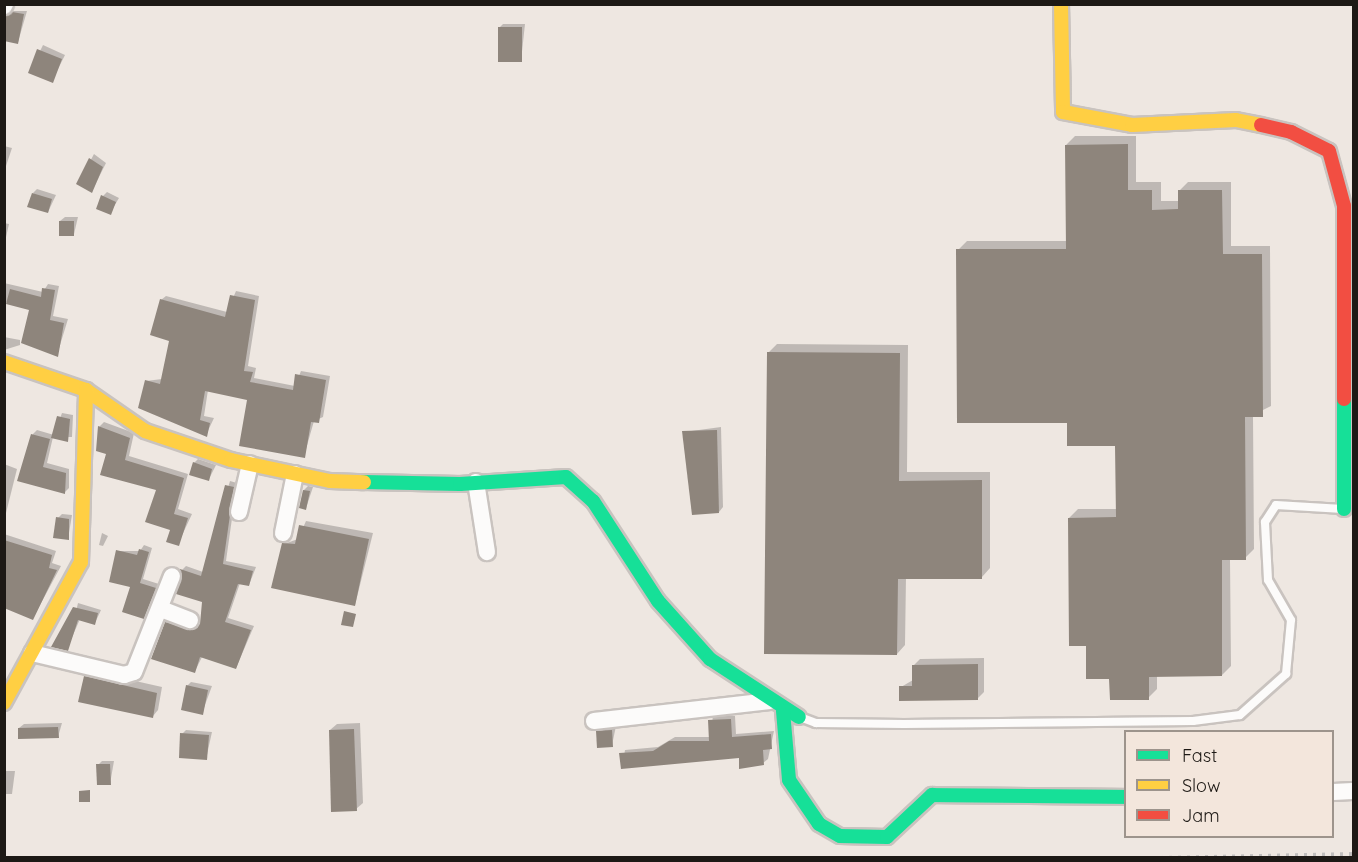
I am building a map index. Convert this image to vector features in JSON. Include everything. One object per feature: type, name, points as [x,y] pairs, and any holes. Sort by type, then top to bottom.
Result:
[{"type":"street","points":[[1061,4],[1063,112],[1132,125],[1236,120],[1291,132],[1329,151],[1344,206],[1349,509]]},
{"type":"street","points":[[4,362],[86,390],[145,431],[250,464],[295,474],[330,481],[476,482],[566,477],[593,501],[658,601],[703,651],[776,706],[799,717]]},
{"type":"street","points":[[4,703],[81,562],[85,531],[79,491],[86,390]]},
{"type":"street","points":[[239,512],[250,464]]},
{"type":"street","points":[[283,533],[295,474]]},
{"type":"street","points":[[476,482],[487,552]]},
{"type":"street","points":[[32,653],[124,675],[134,672],[161,609],[172,576]]},
{"type":"street","points":[[161,609],[190,620]]},
{"type":"street","points":[[594,721],[776,706]]},
{"type":"street","points":[[776,706],[789,780],[819,824],[840,836],[887,837],[932,795],[1124,797]]},
{"type":"street","points":[[1334,792],[1353,792]]},
{"type":"lane","points":[[799,717],[816,723],[904,724],[1193,721],[1240,715],[1286,674],[1291,620],[1268,580],[1265,522],[1276,505],[1349,509]]},
{"type":"building","points":[[12,12],[24,14],[18,44],[4,41],[4,16]]},
{"type":"building","points":[[498,27],[522,27],[522,62],[498,62]]},
{"type":"building","points":[[37,49],[62,59],[53,83],[28,73]]},
{"type":"building","points":[[1128,144],[1128,190],[1152,190],[1152,210],[1178,209],[1178,190],[1222,190],[1223,254],[1262,254],[1263,417],[1245,417],[1246,560],[1222,560],[1222,676],[1149,677],[1149,700],[1110,700],[1109,679],[1086,679],[1086,646],[1069,646],[1068,518],[1116,517],[1115,446],[1067,446],[1067,423],[957,423],[956,249],[1066,249],[1065,145]]},
{"type":"building","points":[[89,158],[103,167],[92,193],[76,184]]},
{"type":"building","points":[[32,193],[52,199],[48,213],[27,207]]},
{"type":"building","points":[[101,195],[116,202],[111,215],[96,209]]},
{"type":"building","points":[[59,221],[74,221],[74,236],[59,236]]},
{"type":"building","points":[[42,288],[55,290],[50,320],[64,323],[58,357],[21,343],[29,310],[6,304],[10,289],[41,297]]},
{"type":"building","points":[[230,295],[255,300],[244,371],[253,372],[250,382],[293,390],[295,374],[326,380],[319,423],[311,422],[305,458],[239,446],[247,400],[205,391],[200,420],[210,423],[207,437],[138,408],[145,380],[160,384],[169,341],[150,335],[160,299],[225,317]]},
{"type":"building","points":[[767,352],[900,353],[899,481],[982,480],[982,579],[898,579],[897,655],[764,654]]},
{"type":"building","points":[[57,416],[70,419],[68,442],[51,438]]},
{"type":"building","points":[[98,426],[130,438],[125,460],[184,478],[174,514],[188,518],[179,546],[166,542],[170,530],[145,522],[156,490],[100,475],[106,454],[96,451]]},
{"type":"building","points":[[717,430],[719,513],[692,515],[682,431]]},
{"type":"building","points":[[31,434],[50,439],[43,467],[66,473],[65,494],[17,481]]},
{"type":"building","points":[[193,462],[212,469],[209,481],[189,475]]},
{"type":"building","points":[[225,485],[234,487],[223,564],[253,571],[249,586],[238,584],[225,622],[251,630],[236,669],[200,657],[195,673],[151,659],[165,622],[191,630],[200,624],[202,602],[176,594],[180,569],[201,576]]},
{"type":"building","points":[[303,490],[310,491],[306,510],[299,508]]},
{"type":"building","points":[[56,517],[69,519],[69,540],[53,538]]},
{"type":"building","points":[[299,525],[369,539],[355,606],[271,588],[282,543],[295,544]]},
{"type":"building","points":[[4,540],[52,555],[49,568],[57,570],[33,620],[4,608]]},
{"type":"building","points":[[139,549],[149,552],[140,583],[156,588],[144,619],[122,612],[130,587],[109,582],[116,550],[137,555]]},
{"type":"building","points":[[73,607],[98,613],[95,625],[78,620],[68,651],[51,647]]},
{"type":"building","points":[[344,611],[356,614],[353,627],[341,625]]},
{"type":"building","points":[[978,664],[978,700],[899,701],[899,686],[912,686],[912,665]]},
{"type":"building","points":[[84,676],[157,693],[153,718],[78,702]]},
{"type":"building","points":[[186,685],[208,690],[203,715],[181,710]]},
{"type":"building","points":[[731,719],[732,737],[771,734],[772,749],[763,750],[764,765],[739,769],[739,758],[621,769],[619,753],[653,751],[669,741],[709,741],[708,720]]},
{"type":"building","points":[[58,727],[59,738],[18,739],[18,728]]},
{"type":"building","points":[[354,729],[357,811],[331,812],[329,730]]},
{"type":"building","points":[[612,730],[613,747],[597,748],[596,731]]},
{"type":"building","points":[[180,733],[209,735],[207,760],[179,758]]},
{"type":"building","points":[[96,764],[110,764],[111,785],[97,785]]},
{"type":"building","points":[[90,790],[90,802],[79,802],[79,791]]},
{"type":"railway","points":[[1160,858],[1354,854]]},
{"type":"traffic: fast","points":[[1344,399],[1344,509]]},
{"type":"traffic: fast","points":[[364,482],[460,484],[566,477],[593,501],[658,601],[710,659],[799,717]]},
{"type":"traffic: fast","points":[[783,711],[789,780],[819,824],[840,836],[887,837],[932,795],[1124,797]]},
{"type":"traffic: slow","points":[[1061,4],[1063,112],[1132,125],[1236,120],[1261,125]]},
{"type":"traffic: slow","points":[[4,362],[86,390],[145,431],[231,460],[330,481],[364,482]]},
{"type":"traffic: slow","points":[[4,703],[81,562],[86,390]]},
{"type":"traffic: jam","points":[[1261,125],[1291,132],[1329,151],[1344,206],[1344,399]]}]
